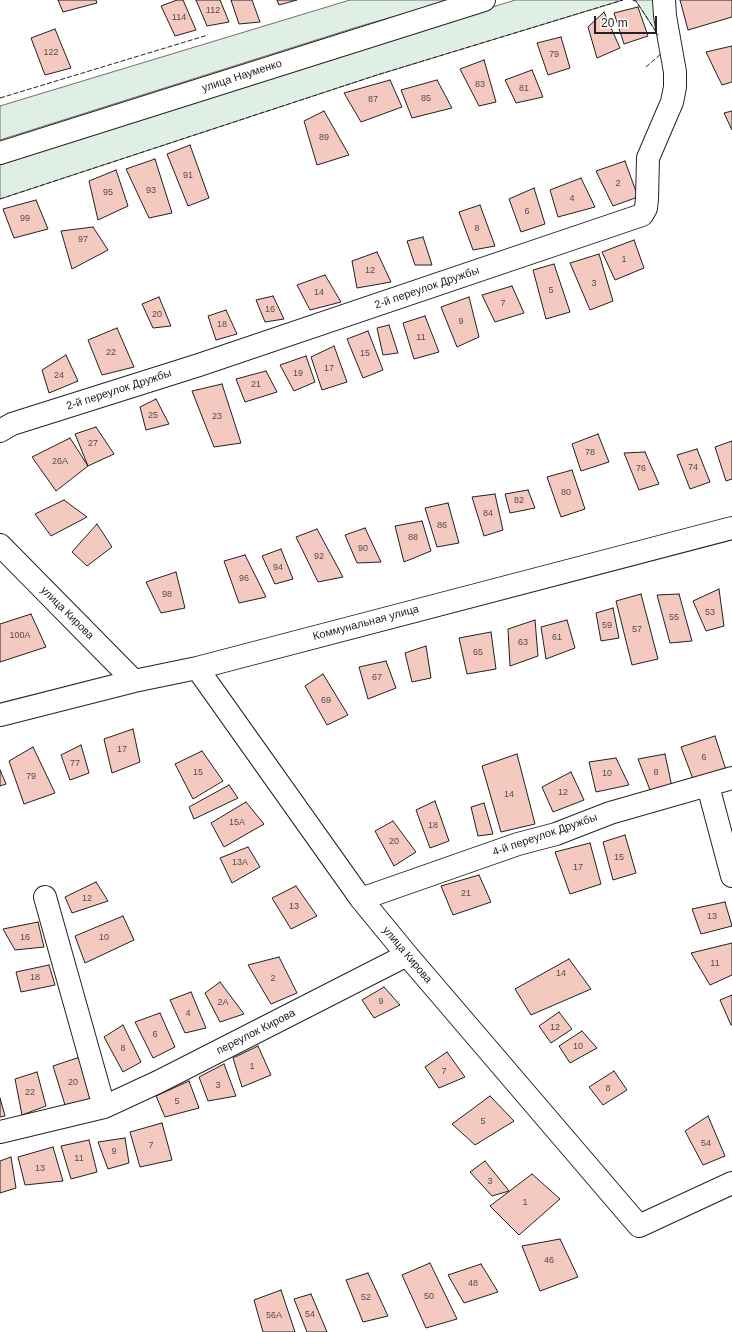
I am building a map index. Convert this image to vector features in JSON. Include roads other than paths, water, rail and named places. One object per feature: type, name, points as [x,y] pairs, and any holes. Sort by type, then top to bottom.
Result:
[{"type":"street","name":"улица Науменко","points":[[0,153],[484,0]]},
{"type":"street","name":"2-й переулок Дружбы","points":[[0,431],[12,424],[207,362],[642,215],[646,208],[647,199],[648,158],[672,102],[675,87],[675,72],[665,16],[664,0]]},
{"type":"street","name":"Коммунальная улица","points":[[0,715],[134,681],[197,668],[732,528]]},
{"type":"street","name":"улица Кирова","points":[[0,545],[134,681]]},
{"type":"street","name":"улица Кирова","points":[[197,668],[361,899],[407,956],[640,1226],[732,1183]]},
{"type":"street","name":"4-й переулок Дружбы","points":[[361,899],[518,844],[556,834],[610,813],[732,778]]},
{"type":"street","points":[[708,786],[732,876]]},
{"type":"street","points":[[45,897],[104,1107]]},
{"type":"street","name":"переулок Кирова","points":[[0,1132],[104,1107],[158,1082],[407,956]]}]
